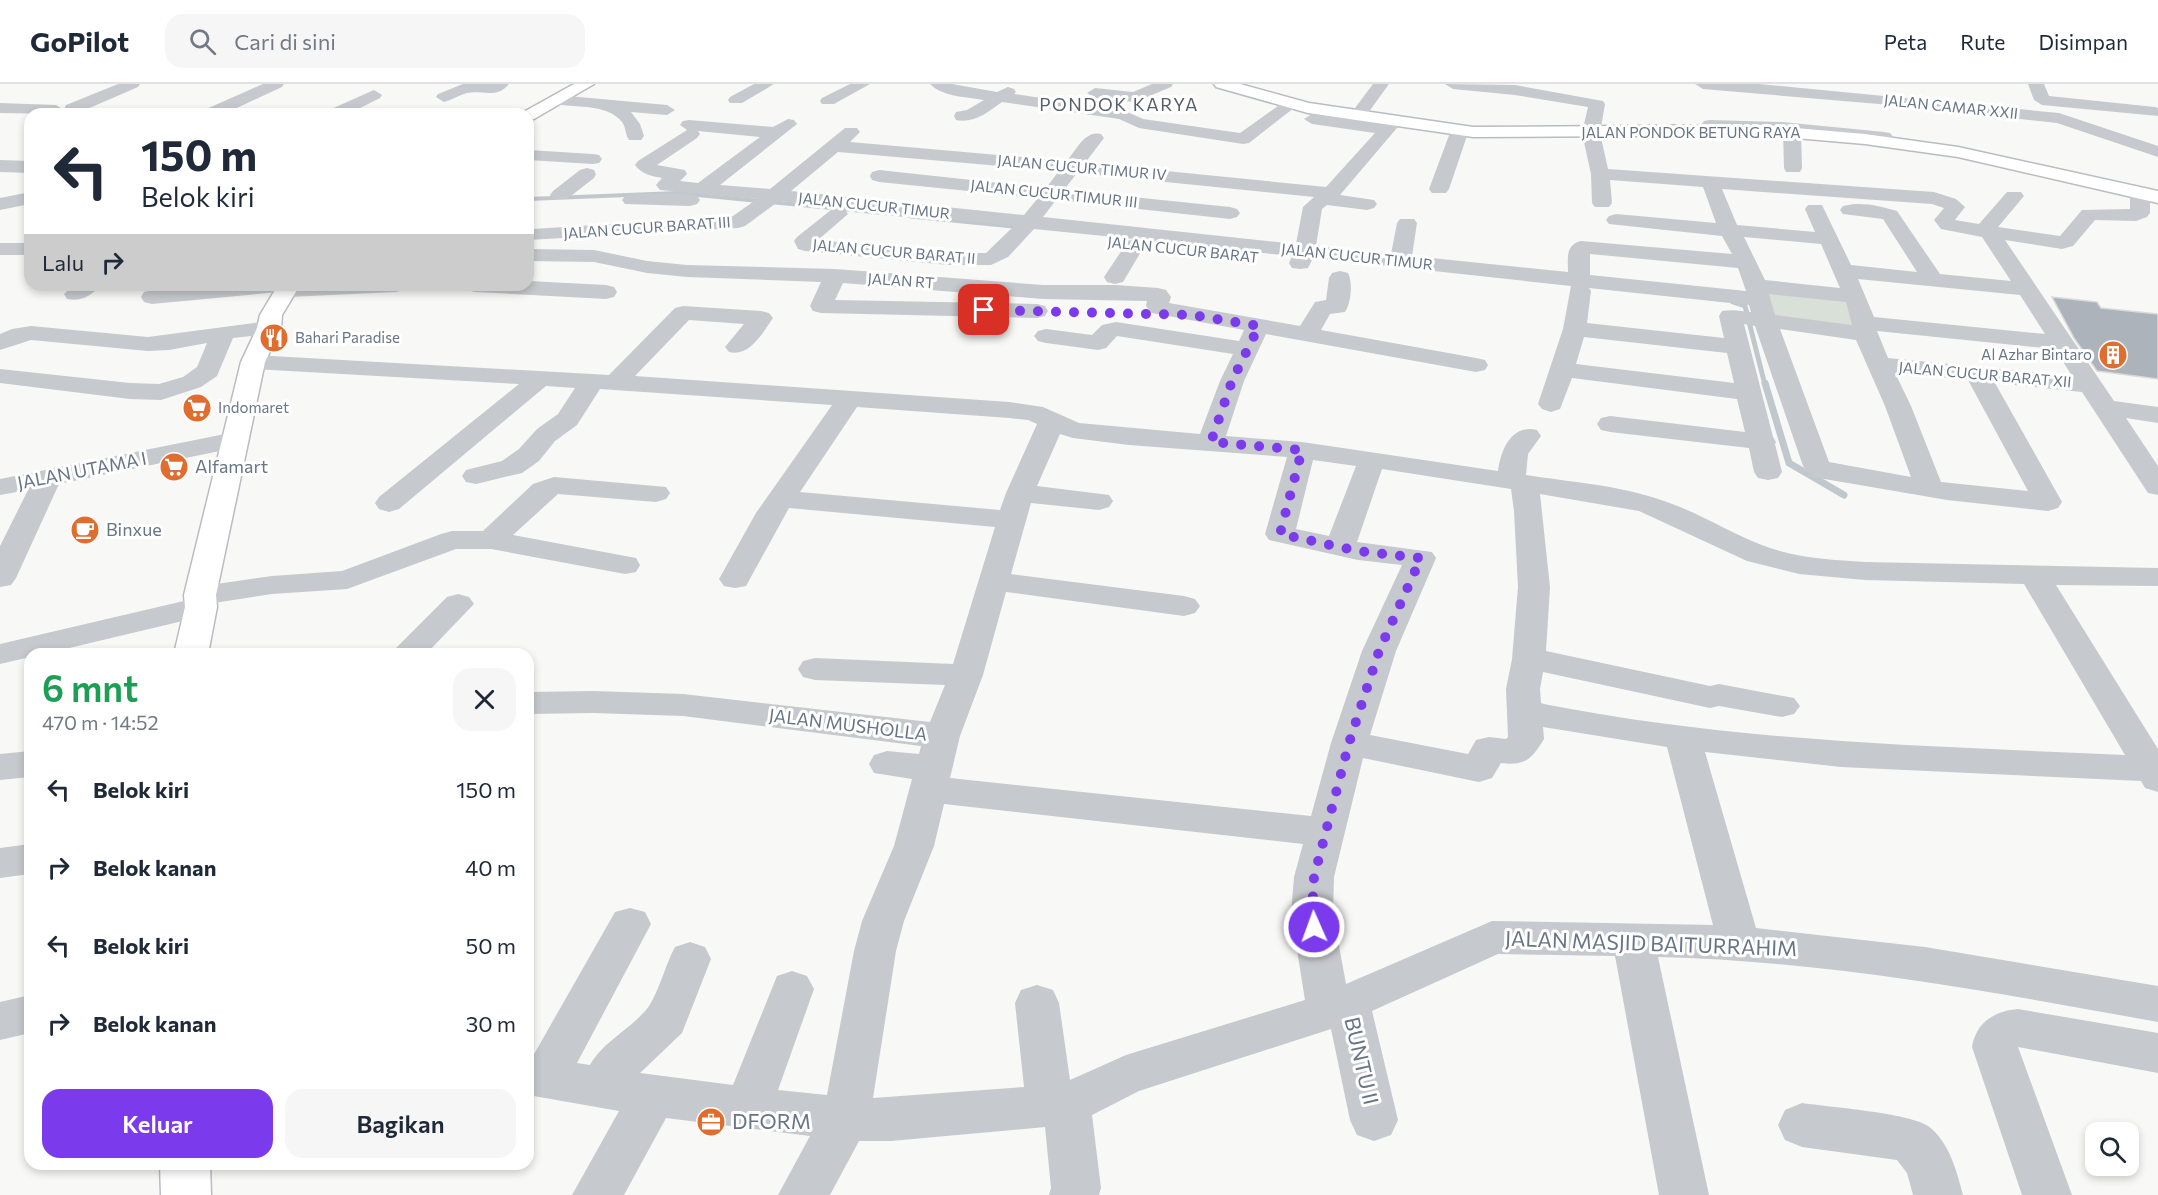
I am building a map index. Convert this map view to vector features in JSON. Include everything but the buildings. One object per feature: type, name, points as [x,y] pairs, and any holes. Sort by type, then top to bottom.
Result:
[{"type":"main road","name":"JALAN PONDOK BETUNG RAYA","points":[[1222,84],[1291,104],[1312,119],[1357,116],[1390,125],[1499,133],[1591,133],[1707,119],[1792,132],[1936,148],[2010,162],[2149,195]]},
{"type":"main road","points":[[534,112],[582,86]]},
{"type":"main road","points":[[192,648],[200,601],[253,362],[269,328],[271,315],[286,291]]},
{"type":"main road","points":[[185,1170],[186,1195]]},
{"type":"street","points":[[67,108],[132,84]]},
{"type":"street","points":[[223,108],[276,84]]},
{"type":"street","points":[[444,98],[466,88],[488,90],[501,84]]},
{"type":"street","points":[[550,84],[582,86]]},
{"type":"street","points":[[736,100],[766,84]]},
{"type":"street","points":[[826,84],[859,86]]},
{"type":"street","points":[[962,116],[971,115],[998,97],[1026,84]]},
{"type":"street","points":[[1059,106],[1083,88],[1131,101],[1165,84]]},
{"type":"street","points":[[1357,116],[1381,84]]},
{"type":"street","points":[[1454,84],[1597,105],[1591,133],[1600,174],[1602,203]]},
{"type":"street","points":[[1693,84],[1707,119],[1920,142],[1936,148]]},
{"type":"street","name":"JALAN CAMAR XXII","points":[[1703,84],[1776,87],[1880,99],[2066,112],[2125,142],[2158,152]]},
{"type":"street","points":[[2036,84],[2042,100],[2157,116]]},
{"type":"street","points":[[828,101],[859,86]]},
{"type":"street","points":[[944,89],[1123,115],[1137,123],[1158,126],[1140,138],[1223,153],[1231,150],[1291,104]]},
{"type":"street","points":[[1878,90],[1924,89],[1977,96]]},
{"type":"street","points":[[2137,91],[2157,116]]},
{"type":"street","points":[[2087,92],[2093,103],[2108,109],[2125,142]]},
{"type":"street","points":[[332,107],[367,98]]},
{"type":"street","points":[[557,100],[666,110]]},
{"type":"street","points":[[1014,113],[1033,102]]},
{"type":"street","points":[[603,105],[624,113],[634,127],[635,136]]},
{"type":"street","points":[[0,108],[24,108]]},
{"type":"street","points":[[1312,119],[1390,125]]},
{"type":"street","points":[[0,120],[24,122]]},
{"type":"street","points":[[1302,257],[1313,207],[1327,196],[1390,125]]},
{"type":"street","points":[[688,226],[699,195],[782,129],[690,130],[644,165],[655,171],[678,174],[664,185],[699,195]]},
{"type":"street","name":"JALAN CUCUR BARAT III","points":[[534,235],[735,223],[767,201],[854,129]]},
{"type":"street","points":[[1439,189],[1460,130]]},
{"type":"street","points":[[1792,132],[1793,168]]},
{"type":"street","points":[[843,209],[922,137]]},
{"type":"street","points":[[1024,227],[1095,138]]},
{"type":"street","name":"JALAN CUCUR TIMUR IV","points":[[834,146],[1249,184],[1367,204]]},
{"type":"street","points":[[534,156],[590,166]]},
{"type":"street","points":[[0,166],[24,167]]},
{"type":"street","points":[[534,168],[582,172],[590,166]]},
{"type":"street","points":[[560,195],[590,166]]},
{"type":"street","points":[[1600,174],[1934,198],[1955,207],[1944,220],[1948,225],[1988,234],[2066,242],[2089,214],[2136,215],[2140,213],[2149,195]]},
{"type":"street","name":"JALAN CUCUR TIMUR III","points":[[879,176],[1230,213]]},
{"type":"street","points":[[1710,182],[1747,262],[1817,466],[1831,473],[2048,502],[1978,375]]},
{"type":"street","points":[[1210,242],[1249,184]]},
{"type":"street","name":"JALAN CUCUR BARAT","points":[[632,200],[699,195],[767,201],[1024,227],[1135,245],[1302,257],[1341,271],[1580,286],[1703,304],[1722,310],[1732,317],[1761,306]]},
{"type":"street","points":[[1988,234],[2014,196]]},
{"type":"street","points":[[0,204],[24,199]]},
{"type":"street","points":[[1623,205],[1731,231],[1830,239]]},
{"type":"street","points":[[1929,487],[1898,406],[1878,364],[1845,272],[1830,239],[1805,208],[1876,211],[1890,215],[1933,280]]},
{"type":"street","name":"JALAN CUCUR BARAT II","points":[[843,209],[804,241],[805,245],[940,259],[987,259],[996,257],[1024,227]]},
{"type":"street","points":[[1400,262],[1407,223]]},
{"type":"street","name":"JALAN CUCUR TIMUR","points":[[1024,227],[1210,242],[1302,257],[1400,262],[1485,262],[1580,286],[1761,306]]},
{"type":"street","points":[[1988,234],[2107,408],[2150,464],[2158,487]]},
{"type":"street","points":[[1115,277],[1135,245]]},
{"type":"street","points":[[1551,404],[1575,329],[1580,286],[1579,248],[1581,246],[1747,262]]},
{"type":"street","name":"JALAN RT","points":[[534,255],[594,256],[677,270],[835,276],[1043,292],[1116,292],[1158,295],[1160,297],[1157,306],[1192,315],[1476,365]]},
{"type":"street","points":[[1845,272],[2027,289]]},
{"type":"street","points":[[476,476],[512,467],[529,455],[546,435],[568,419],[604,382],[683,313],[739,302],[765,274]]},
{"type":"street","points":[[835,276],[821,306],[1192,315],[1179,338]]},
{"type":"street","points":[[1307,334],[1323,307],[1337,307],[1340,278]]},
{"type":"street","points":[[534,288],[606,292]]},
{"type":"street","points":[[152,297],[234,291]]},
{"type":"street","points":[[737,347],[761,318],[739,302]]},
{"type":"street","points":[[1761,306],[2057,335]]},
{"type":"street","points":[[1761,306],[1861,315]]},
{"type":"street","points":[[1732,317],[1768,472]]},
{"type":"street","points":[[1211,442],[1246,349],[1259,326]]},
{"type":"street","points":[[0,343],[20,334],[31,333],[148,344],[170,343],[223,333],[269,328]]},
{"type":"street","points":[[1046,336],[1098,343],[1110,330],[1116,329],[1246,349]]},
{"type":"street","points":[[1575,329],[1739,347]]},
{"type":"street","points":[[0,376],[34,382],[147,393],[178,388],[208,371],[223,333]]},
{"type":"street","points":[[253,362],[604,382],[1009,410],[1034,413],[1073,430],[1302,450],[1644,503],[1752,551],[1796,564],[1877,570],[2158,577]]},
{"type":"street","name":"JALAN CUCUR BARAT XII","points":[[1878,364],[2092,385]]},
{"type":"street","points":[[1563,370],[1750,393]]},
{"type":"street","points":[[389,503],[478,429],[519,399],[539,379]]},
{"type":"street","points":[[0,384],[34,382]]},
{"type":"street","points":[[735,579],[771,513],[849,400]]},
{"type":"street","points":[[2107,408],[2158,414]]},
{"type":"street","name":"JALAN MUSHOLLA","points":[[534,702],[597,689],[683,705],[935,764],[966,675],[1016,507],[1052,421]]},
{"type":"street","points":[[1610,424],[1762,442]]},
{"type":"street","points":[[1349,743],[1479,770],[1489,749],[1515,752],[1526,739],[1523,689],[1529,659],[1534,587],[1529,511],[1518,482],[1514,453],[1528,436]]},
{"type":"street","name":"JALAN UTAMA I","points":[[0,487],[235,440]]},
{"type":"street","points":[[1302,450],[1280,534],[1340,547],[1372,460]]},
{"type":"street","points":[[0,578],[47,479]]},
{"type":"street","points":[[491,540],[543,490],[550,487],[656,493]]},
{"type":"street","points":[[781,499],[1016,507],[1099,501]]},
{"type":"street","points":[[0,654],[200,601],[272,585],[347,580],[452,540],[491,540],[625,565]]},
{"type":"street","name":"BUNTU II","points":[[1340,547],[1421,558],[1379,651],[1349,743],[1314,877],[1312,913],[1338,1007],[1374,1119]]},
{"type":"street","points":[[2034,574],[2155,774]]},
{"type":"street","points":[[994,581],[1184,606]]},
{"type":"street","points":[[413,648],[459,603]]},
{"type":"street","points":[[1529,659],[1587,669],[1710,697],[1719,695],[1782,706]]},
{"type":"street","points":[[815,669],[966,675]]},
{"type":"street","points":[[1523,708],[1535,714],[1555,718],[1683,737],[1841,755],[2155,774]]},
{"type":"street","points":[[1683,737],[1739,945]]},
{"type":"street","points":[[0,766],[24,764]]},
{"type":"street","points":[[803,1195],[846,1119],[878,941],[892,898],[914,846],[935,764]]},
{"type":"street","points":[[887,765],[935,764],[1326,832]]},
{"type":"street","points":[[0,863],[24,860]]},
{"type":"street","points":[[537,1077],[630,924]]},
{"type":"street","name":"JALAN MASJID BAITURRAHIM","points":[[537,1077],[653,1096],[846,1119],[891,1120],[1059,1105],[1126,1075],[1338,1007],[1492,939],[1633,940],[1781,946],[1875,957],[2158,1004]]},
{"type":"street","points":[[1633,940],[1684,1195]]},
{"type":"street","points":[[603,1088],[614,1066],[631,1054],[666,1020],[690,959]]},
{"type":"street","points":[[746,1107],[760,1079],[792,989]]},
{"type":"street","points":[[1037,1003],[1076,1188],[1074,1195]]},
{"type":"street","points":[[0,1021],[24,1015]]},
{"type":"street","points":[[2047,1195],[1995,1047],[1996,1039],[2008,1029],[2018,1028],[2158,1053]]},
{"type":"street","points":[[597,1195],[653,1096]]},
{"type":"street","points":[[1802,1125],[1909,1140],[1919,1148],[1927,1160],[1938,1195]]},
{"type":"shaded area","points":[[1756,287],[1856,297],[1871,333],[1764,321]]},
{"type":"waterway","points":[[534,199],[677,193],[926,217]]},
{"type":"waterway","points":[[911,216],[1023,227]]},
{"type":"waterway","points":[[1733,302],[1745,306],[1765,385]]},
{"type":"waterway","points":[[1765,383],[1789,463],[1844,495]]},
{"type":"place","name":"Bahari Paradise","points":[[274,338]]},
{"type":"place","name":"Al Azhar Bintaro","points":[[2113,355]]},
{"type":"place","name":"Indomaret","points":[[197,408]]},
{"type":"place","name":"Alfamart","points":[[174,467]]},
{"type":"place","name":"Binxue","points":[[85,530]]},
{"type":"place","name":"DFORM","points":[[711,1122]]},
{"type":"district","name":"PONDOK KARYA","points":[[1119,105]]},
{"type":"route","points":[[984,310],[1192,315],[1259,326],[1232,381],[1211,442],[1302,450],[1280,534],[1358,551],[1421,558],[1379,651],[1349,743],[1314,877],[1312,913],[1314,927]]}]
